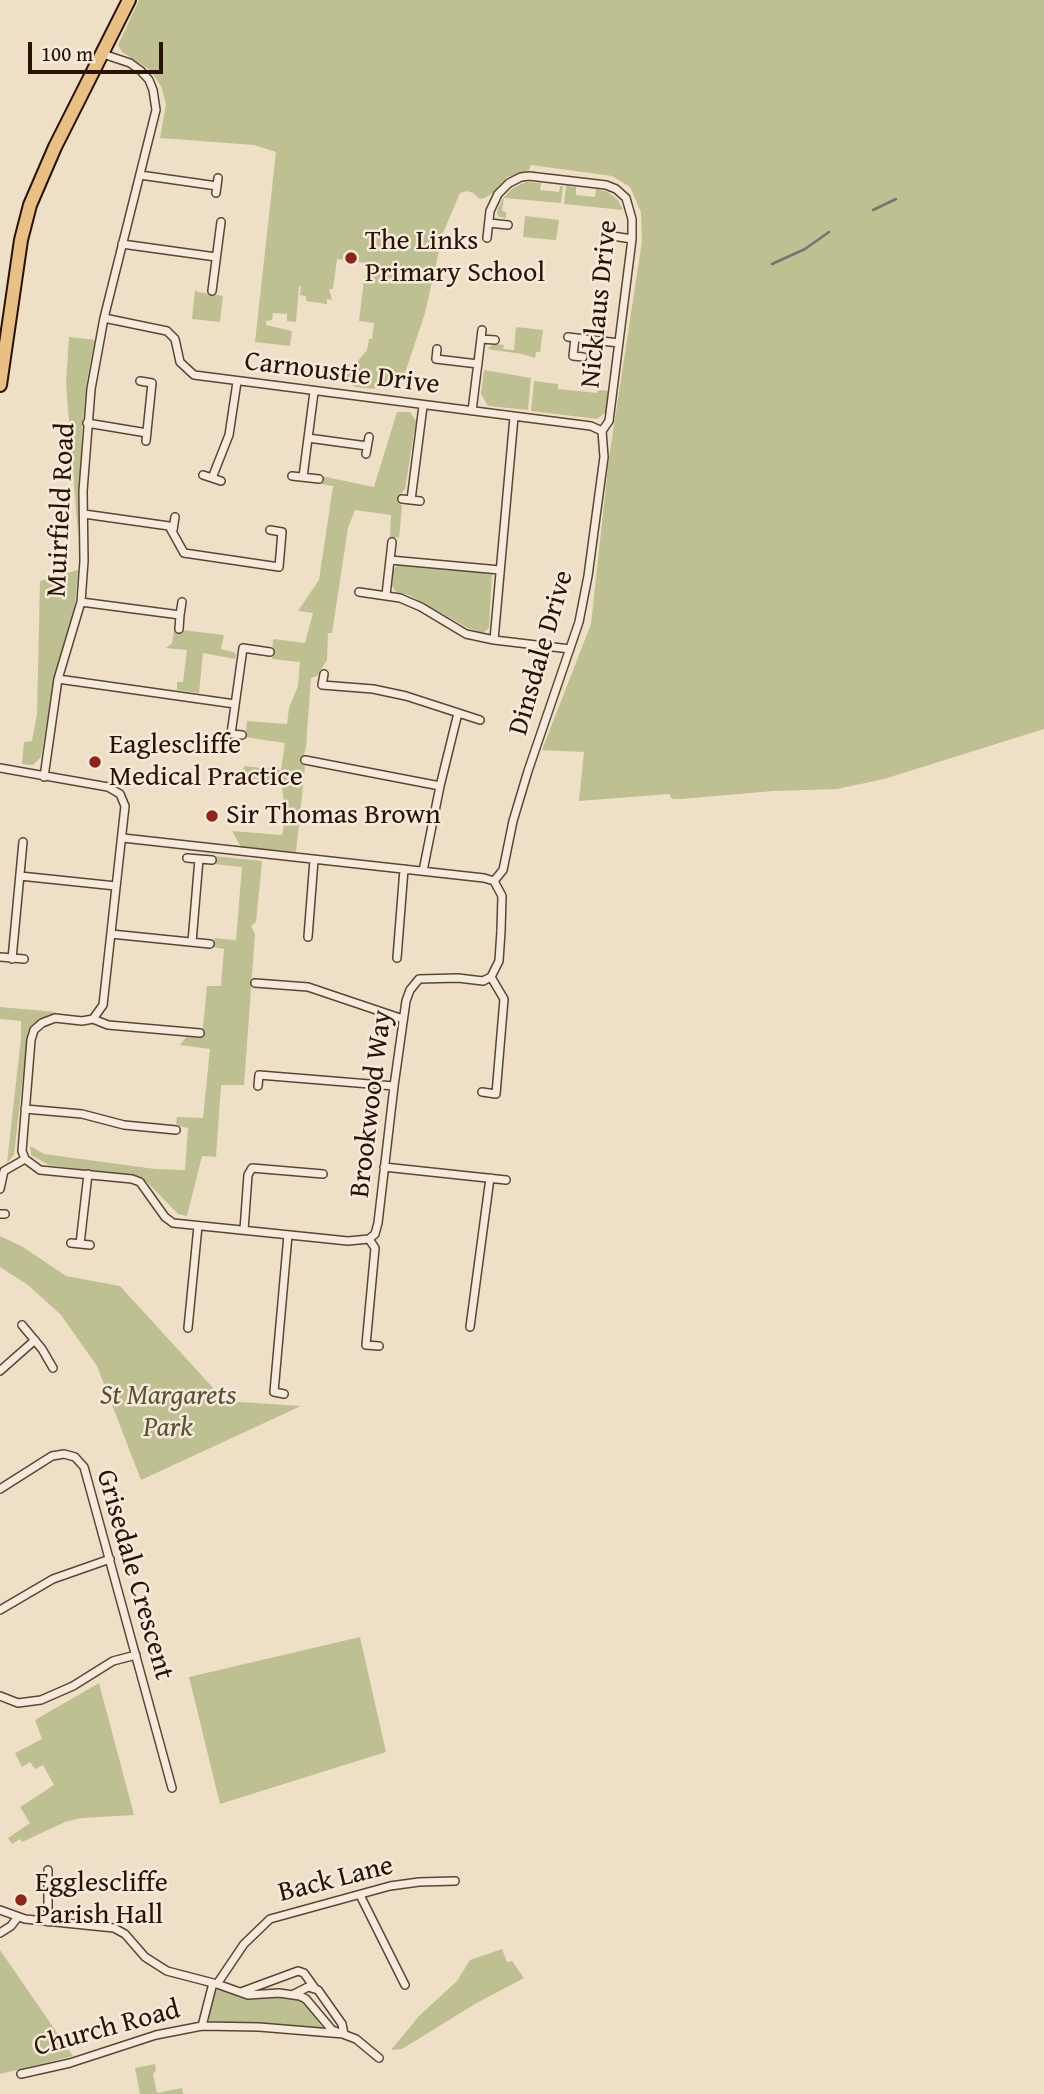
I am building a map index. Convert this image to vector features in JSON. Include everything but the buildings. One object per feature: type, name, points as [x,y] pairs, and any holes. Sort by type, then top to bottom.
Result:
[{"type":"main road","points":[[0,385],[20,250],[30,205],[55,147],[129,0]]},
{"type":"street","name":"Muirfield Road","points":[[44,777],[58,679],[81,602],[87,423],[104,318],[155,118],[156,101],[149,80],[130,63],[103,54]]},
{"type":"street","points":[[140,175],[217,186]]},
{"type":"street","name":"Nicklaus Drive","points":[[487,239],[490,211],[498,194],[509,183],[521,177],[612,186],[625,198],[632,219],[632,239],[609,421],[602,430]]},
{"type":"street","points":[[212,291],[220,222]]},
{"type":"street","points":[[489,223],[508,225]]},
{"type":"street","points":[[606,235],[632,239]]},
{"type":"street","points":[[122,244],[216,257]]},
{"type":"street","name":"Carnoustie Drive","points":[[104,318],[163,328],[174,339],[180,362],[189,373],[237,382],[591,426],[602,430]]},
{"type":"street","points":[[472,411],[482,334],[495,340]]},
{"type":"street","points":[[583,357],[573,356],[571,337],[619,343]]},
{"type":"street","points":[[437,349],[436,359],[478,364]]},
{"type":"street","points":[[87,423],[146,437],[152,383],[140,381]]},
{"type":"street","points":[[203,475],[216,479],[229,435],[237,382]]},
{"type":"street","points":[[303,477],[314,392]]},
{"type":"street","points":[[420,501],[407,499],[423,406]]},
{"type":"street","points":[[494,640],[514,417]]},
{"type":"street","name":"Dinsdale Drive","points":[[494,881],[503,870],[513,821],[570,649],[588,576],[604,457],[602,430]]},
{"type":"street","points":[[308,438],[367,450],[369,436]]},
{"type":"street","points":[[292,476],[319,479]]},
{"type":"street","points":[[84,514],[169,526],[184,553],[279,567],[282,532],[270,530]]},
{"type":"street","points":[[173,530],[175,517]]},
{"type":"street","points":[[386,595],[392,541]]},
{"type":"street","points":[[390,560],[500,570]]},
{"type":"street","points":[[359,592],[386,595],[421,607],[466,634],[570,649]]},
{"type":"street","points":[[81,602],[180,615]]},
{"type":"street","points":[[179,629],[182,602]]},
{"type":"street","points":[[242,735],[231,734],[243,648],[271,652]]},
{"type":"street","points":[[324,674],[322,685],[373,689],[406,696],[480,720]]},
{"type":"street","points":[[58,679],[235,704]]},
{"type":"street","points":[[424,871],[440,786],[458,713]]},
{"type":"street","points":[[305,760],[440,786]]},
{"type":"street","points":[[315,773],[317,762]]},
{"type":"street","points":[[0,768],[108,787],[117,791],[125,806],[103,1005],[96,1016],[82,1021],[55,1018],[42,1023],[34,1030],[22,1151],[25,1159],[40,1170],[141,1182],[165,1217],[173,1223],[360,1242],[369,1239],[375,1248],[366,1345],[379,1346]]},
{"type":"street","points":[[123,838],[494,881],[502,896],[502,919],[499,961],[491,976],[504,999],[496,1094],[482,1092]]},
{"type":"street","points":[[12,959],[23,842]]},
{"type":"street","points":[[187,858],[212,860]]},
{"type":"street","points":[[192,942],[199,859]]},
{"type":"street","points":[[308,937],[314,860]]},
{"type":"street","points":[[397,958],[404,869]]},
{"type":"street","points":[[20,876],[117,886]]},
{"type":"street","points":[[111,934],[210,944]]},
{"type":"street","points":[[0,957],[24,959]]},
{"type":"street","name":"Brookwood Way","points":[[369,1239],[375,1234],[378,1223],[403,1019],[410,990],[419,979],[458,978],[483,981],[491,976]]},
{"type":"street","points":[[255,983],[308,987],[403,1019]]},
{"type":"street","points":[[96,1016],[108,1025],[200,1033]]},
{"type":"street","points":[[258,1086],[259,1075],[394,1086]]},
{"type":"street","points":[[25,1109],[82,1114],[124,1125],[176,1130]]},
{"type":"street","points":[[0,1189],[5,1171],[25,1159]]},
{"type":"street","points":[[244,1230],[246,1170],[255,1167],[305,1177],[323,1174]]},
{"type":"street","points":[[384,1167],[506,1180]]},
{"type":"street","points":[[80,1244],[88,1174]]},
{"type":"street","points":[[470,1327],[490,1178]]},
{"type":"street","points":[[188,1328],[198,1226]]},
{"type":"street","points":[[284,1394],[274,1392],[288,1235]]},
{"type":"street","points":[[71,1243],[90,1245]]},
{"type":"street","points":[[181,1312],[190,1313]]},
{"type":"street","points":[[461,1315],[471,1317]]},
{"type":"street","points":[[22,1325],[52,1368]]},
{"type":"street","points":[[0,1371],[35,1340]]},
{"type":"street","name":"Grisedale Crescent","points":[[0,1489],[52,1456],[64,1454],[75,1457],[84,1466],[172,1788]]},
{"type":"street","points":[[0,1611],[52,1580],[110,1559]]},
{"type":"street","points":[[0,1696],[18,1703],[41,1700],[73,1686],[113,1661],[136,1655]]},
{"type":"street","points":[[48,1870],[48,1922]]},
{"type":"street","name":"Back Lane","points":[[215,1984],[244,1944],[270,1919],[390,1886],[455,1881]]},
{"type":"street","points":[[359,1895],[405,1985]]},
{"type":"street","points":[[0,1910],[18,1917],[48,1922],[114,1928],[125,1934],[155,1965],[179,1975],[240,1993],[294,1994],[306,1999],[332,2030],[356,2039],[379,2058]]},
{"type":"street","points":[[0,1933],[18,1917]]},
{"type":"street","points":[[240,1993],[293,1972],[302,1972],[342,2024],[344,2034]]},
{"type":"street","name":"Church Road","points":[[21,2074],[70,2063],[156,2035],[202,2026],[215,1984]]},
{"type":"street","points":[[294,1994],[304,1988],[314,1987]]},
{"type":"street","points":[[202,2026],[260,2027],[344,2034]]},
{"type":"green space","points":[[139,0],[1044,0],[1044,729],[884,779],[837,789],[681,799],[672,799],[669,794],[579,801],[584,752],[542,750],[591,624],[609,458],[642,241],[641,212],[630,187],[612,176],[531,165],[529,170],[507,177],[485,198],[480,199],[467,191],[460,193],[443,233],[425,313],[403,379],[373,389],[355,387],[344,378],[367,350],[374,323],[359,321],[366,263],[337,259],[333,289],[329,289],[332,300],[327,299],[327,304],[306,301],[306,296],[300,295],[299,286],[296,322],[287,321],[287,314],[273,313],[272,320],[266,321],[266,325],[292,331],[290,346],[255,342],[276,152],[254,145],[160,138],[166,104],[161,86],[150,70],[122,52],[118,45]]},
{"type":"green space","points":[[526,182],[541,183],[540,190],[559,192],[560,186],[563,186],[561,203],[504,198],[502,211],[506,212],[506,218],[499,217],[498,208],[503,198],[513,188]]},
{"type":"green space","points":[[566,186],[576,187],[576,195],[595,197],[596,189],[608,192],[618,200],[623,210],[564,204]]},
{"type":"green space","points":[[525,216],[559,220],[556,240],[523,237]]},
{"type":"green space","points":[[195,290],[223,296],[220,322],[192,319]]},
{"type":"green space","points":[[516,327],[543,330],[540,352],[536,352],[535,358],[487,349],[494,344],[504,345],[503,349],[514,350]]},
{"type":"green space","points":[[69,337],[95,340],[87,380],[82,430],[78,535],[66,383]]},
{"type":"green space","points":[[484,370],[531,378],[528,410],[488,406],[481,394]]},
{"type":"green space","points":[[534,381],[558,384],[558,389],[597,393],[598,390],[609,391],[606,412],[597,419],[531,411]]},
{"type":"green space","points":[[397,412],[410,412],[416,421],[405,489],[401,494],[399,538],[390,537],[391,515],[355,510],[348,528],[332,633],[328,633],[327,660],[317,676],[311,678],[296,852],[241,847],[232,831],[282,835],[286,816],[281,781],[242,778],[244,766],[281,770],[285,743],[245,737],[247,721],[287,724],[289,708],[298,686],[300,662],[272,659],[273,639],[305,643],[313,613],[298,611],[319,580],[333,486],[320,484],[321,476],[374,487]]},
{"type":"green space","points":[[401,563],[492,574],[489,628],[483,633],[468,628],[409,595],[396,592],[392,586],[393,569]]},
{"type":"green space","points":[[78,570],[74,614],[54,678],[41,757],[33,765],[22,764],[24,742],[32,741],[37,714],[40,581]]},
{"type":"green space","points":[[174,629],[224,635],[221,649],[236,653],[235,659],[203,653],[199,693],[177,690],[177,682],[183,682],[187,650],[166,648],[172,643]]},
{"type":"green space","points":[[214,856],[262,861],[256,922],[251,926],[255,934],[244,1085],[221,1085],[216,1157],[202,1156],[187,1216],[178,1214],[142,1177],[49,1165],[31,1155],[30,1146],[44,1154],[155,1169],[185,1170],[188,1128],[176,1123],[177,1117],[203,1118],[210,1049],[180,1045],[187,1036],[202,1037],[207,986],[221,986],[224,949],[213,947],[214,938],[236,940],[242,867],[213,864]]},
{"type":"green space","points":[[0,1007],[56,1012],[39,1020],[28,1031],[14,1155],[7,1163],[21,1021],[0,1019]]},
{"type":"green space","name":"St Margarets Park","points":[[0,1236],[23,1247],[66,1276],[120,1286],[225,1401],[301,1406],[141,1480],[97,1366],[61,1315],[28,1285],[0,1267]]},
{"type":"green space","points":[[360,1637],[386,1752],[220,1804],[189,1677]]},
{"type":"green space","points":[[99,1683],[134,1815],[81,1818],[12,1844],[8,1838],[30,1823],[20,1807],[54,1785],[43,1765],[35,1769],[30,1762],[22,1767],[15,1753],[42,1739],[35,1720]]},
{"type":"green space","points":[[502,1949],[507,1962],[512,1961],[524,1978],[475,2004],[402,2049],[391,2050],[419,2016],[457,1981],[470,1960]]},
{"type":"green space","points":[[0,1950],[73,2056],[0,2074]]},
{"type":"green space","points":[[216,1990],[247,1998],[295,1998],[305,2003],[322,2027],[319,2029],[210,2022],[210,2003]]},
{"type":"green space","points":[[155,2064],[156,2070],[153,2074],[157,2093],[182,2088],[183,2094],[140,2094],[135,2068]]},
{"type":"waterway","points":[[873,210],[896,199]]},
{"type":"waterway","points":[[772,264],[805,249],[829,232]]},
{"type":"place","name":"The Links Primary School","points":[[351,258]]},
{"type":"place","name":"Eaglescliffe Medical Practice","points":[[95,762]]},
{"type":"place","name":"Sir Thomas Brown","points":[[212,816]]},
{"type":"place","name":"Egglescliffe Parish Hall","points":[[21,1900]]}]
